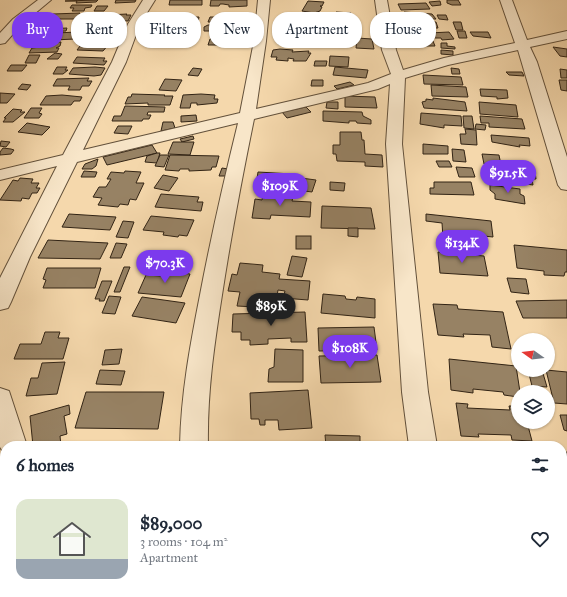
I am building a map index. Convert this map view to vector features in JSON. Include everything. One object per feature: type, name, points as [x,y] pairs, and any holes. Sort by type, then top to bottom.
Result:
[{"type":"street","points":[[0,40],[17,22],[45,0]]},
{"type":"street","points":[[0,302],[20,257],[119,62],[134,24],[149,0]]},
{"type":"street","points":[[194,441],[194,407],[198,368],[224,218],[247,116],[260,41],[264,0]]},
{"type":"street","points":[[381,0],[389,50],[398,75],[394,152],[415,392],[422,441]]},
{"type":"street","points":[[506,0],[515,27],[524,46],[567,185]]},
{"type":"street","points":[[0,175],[373,86],[398,75],[462,58],[524,46],[567,35]]},
{"type":"street","points":[[0,399],[12,441]]},
{"type":"building","points":[[98,0],[96,2],[76,3],[77,1],[65,1]]},
{"type":"building","points":[[116,0],[136,0],[135,2],[115,3]]},
{"type":"building","points":[[170,0],[202,0],[202,5],[169,5]]},
{"type":"building","points":[[211,0],[247,0],[247,6],[229,7],[229,5],[220,4],[219,6],[210,6]]},
{"type":"building","points":[[447,0],[458,0],[461,5],[452,5],[447,3]]},
{"type":"building","points":[[308,1],[324,2],[322,6],[320,6],[322,7],[320,11],[302,11]]},
{"type":"building","points":[[440,1],[441,5],[432,6],[429,2]]},
{"type":"building","points":[[426,3],[430,9],[401,10],[398,4]]},
{"type":"building","points":[[72,5],[92,5],[91,7],[85,8],[84,11],[72,11],[74,8],[70,8]]},
{"type":"building","points":[[97,6],[108,6],[104,11],[94,11]]},
{"type":"building","points":[[71,13],[71,19],[63,19],[63,14]]},
{"type":"building","points":[[127,15],[131,15],[128,21]]},
{"type":"building","points":[[437,15],[446,15],[448,20],[439,19]]},
{"type":"building","points":[[453,22],[461,22],[463,30],[456,30]]},
{"type":"building","points":[[209,25],[209,31],[204,31],[204,27]]},
{"type":"building","points":[[63,28],[67,28],[66,31],[63,31]]},
{"type":"building","points":[[457,31],[465,31],[467,38],[459,38]]},
{"type":"building","points":[[71,32],[71,39],[63,40],[63,33]]},
{"type":"building","points":[[449,32],[454,39],[442,40],[441,38],[436,38],[436,33]]},
{"type":"building","points":[[470,32],[488,32],[491,38],[473,36]]},
{"type":"building","points":[[362,38],[370,39],[370,48],[374,49],[356,48],[362,48]]},
{"type":"building","points":[[441,43],[447,43],[447,46],[455,47],[455,49],[441,48]]},
{"type":"building","points":[[553,47],[567,49],[567,57],[560,56]]},
{"type":"building","points":[[32,48],[59,48],[57,52],[29,53]]},
{"type":"building","points":[[78,48],[106,48],[103,51],[77,50]]},
{"type":"building","points":[[273,50],[293,50],[292,52],[309,51],[308,53],[311,53],[306,61],[293,61],[294,59],[288,58],[288,61],[276,60],[277,57],[271,57]]},
{"type":"building","points":[[441,50],[453,51],[453,55],[441,54]]},
{"type":"building","points":[[55,53],[62,54],[58,59],[47,59]]},
{"type":"building","points":[[29,55],[40,55],[36,63],[25,63]]},
{"type":"building","points":[[330,56],[349,57],[348,67],[329,66]]},
{"type":"building","points":[[77,57],[105,58],[103,61],[107,61],[104,65],[73,63]]},
{"type":"building","points":[[315,61],[327,61],[326,66],[314,66]]},
{"type":"building","points":[[11,65],[27,65],[22,71],[7,71]]},
{"type":"building","points":[[57,67],[67,67],[65,70],[68,70],[63,74],[53,74]]},
{"type":"building","points":[[335,67],[368,70],[366,78],[333,75]]},
{"type":"building","points":[[73,68],[105,68],[101,75],[94,76],[69,74]]},
{"type":"building","points":[[193,68],[202,69],[198,76],[188,75]]},
{"type":"building","points":[[451,68],[459,69],[460,74],[452,74]]},
{"type":"building","points":[[560,69],[567,70],[567,78],[561,78]]},
{"type":"building","points":[[506,72],[522,72],[524,76],[509,75]]},
{"type":"building","points":[[423,75],[461,77],[463,85],[424,84]]},
{"type":"building","points":[[89,78],[87,81],[92,81],[89,86],[82,86],[80,90],[68,90],[70,86],[53,86],[57,79]]},
{"type":"building","points":[[165,79],[182,80],[176,91],[159,90]]},
{"type":"building","points":[[312,80],[323,80],[323,86],[311,86]]},
{"type":"building","points":[[559,80],[567,80],[567,91],[561,90]]},
{"type":"building","points":[[350,82],[354,85],[337,89],[334,86]]},
{"type":"building","points":[[22,84],[31,85],[27,90],[18,89]]},
{"type":"building","points":[[431,85],[466,87],[468,97],[432,96]]},
{"type":"building","points":[[480,89],[507,90],[508,98],[497,99],[497,97],[481,96]]},
{"type":"building","points":[[0,93],[15,94],[7,103],[0,103]]},
{"type":"building","points":[[132,94],[173,96],[170,105],[148,105],[148,103],[125,104],[128,97],[131,97]]},
{"type":"building","points":[[62,95],[82,97],[80,101],[74,101],[71,105],[40,105],[46,96]]},
{"type":"building","points":[[183,95],[215,95],[214,99],[218,99],[217,103],[197,105],[197,103],[191,103],[190,108],[180,108]]},
{"type":"building","points":[[345,96],[375,97],[377,108],[345,107]]},
{"type":"building","points":[[433,98],[465,102],[467,111],[424,108],[422,102],[426,101],[426,99],[433,100]]},
{"type":"building","points":[[327,102],[338,102],[338,109],[326,108]]},
{"type":"building","points":[[479,102],[516,105],[518,117],[480,114]]},
{"type":"building","points":[[125,106],[165,107],[164,112],[148,112],[147,115],[151,115],[149,119],[143,119],[142,121],[112,121],[114,116],[121,116]]},
{"type":"building","points":[[306,107],[311,112],[287,118],[282,112]]},
{"type":"building","points":[[31,108],[42,108],[39,113],[42,114],[39,118],[24,118]]},
{"type":"building","points":[[13,109],[22,110],[20,112],[25,112],[13,122],[3,122],[6,118],[4,118]]},
{"type":"building","points":[[323,111],[362,112],[363,116],[371,120],[371,124],[357,123],[356,121],[349,121],[349,123],[323,121]]},
{"type":"building","points":[[421,113],[461,116],[462,126],[444,125],[444,128],[420,124]]},
{"type":"building","points":[[196,115],[197,121],[181,122],[181,116]]},
{"type":"building","points":[[463,116],[472,116],[474,129],[464,128]]},
{"type":"building","points":[[480,116],[522,119],[525,129],[489,127],[489,123],[481,123]]},
{"type":"building","points":[[163,122],[173,122],[175,128],[161,131]]},
{"type":"building","points":[[27,123],[50,127],[42,135],[18,132]]},
{"type":"building","points":[[476,124],[486,125],[485,130],[475,129]]},
{"type":"building","points":[[118,126],[132,126],[128,134],[114,133]]},
{"type":"building","points":[[465,129],[476,130],[477,145],[461,144],[460,134],[466,134]]},
{"type":"building","points":[[340,132],[361,132],[362,140],[364,140],[365,154],[382,155],[383,167],[365,166],[365,162],[337,161],[336,154],[333,154],[333,145],[340,145]]},
{"type":"building","points":[[491,135],[529,138],[530,146],[519,145],[520,147],[492,142]]},
{"type":"building","points":[[193,136],[194,139],[182,142],[180,139]]},
{"type":"building","points":[[1,141],[10,142],[6,147],[0,146]]},
{"type":"building","points":[[173,142],[194,142],[190,155],[168,154]]},
{"type":"building","points":[[423,144],[448,146],[448,154],[423,154]]},
{"type":"building","points":[[152,145],[157,153],[107,165],[103,157]]},
{"type":"building","points":[[3,148],[14,150],[11,154],[0,155]]},
{"type":"building","points":[[452,149],[464,150],[466,162],[453,161]]},
{"type":"building","points":[[160,153],[157,163],[145,162],[147,156]]},
{"type":"building","points":[[482,154],[499,155],[501,165],[484,164]]},
{"type":"building","points":[[160,155],[169,155],[164,167],[155,166]]},
{"type":"building","points":[[170,155],[219,156],[216,167],[212,167],[211,170],[189,171],[189,169],[180,169],[179,171],[165,170]]},
{"type":"building","points":[[98,159],[96,166],[92,169],[82,169],[85,164]]},
{"type":"building","points":[[436,161],[449,161],[452,167],[439,167]]},
{"type":"building","points":[[456,167],[472,168],[475,177],[459,177]]},
{"type":"building","points":[[222,168],[228,169],[226,176],[219,176]]},
{"type":"building","points":[[491,168],[535,172],[536,179],[532,179],[533,185],[492,179]]},
{"type":"building","points":[[84,171],[97,172],[95,177],[81,177]]},
{"type":"building","points":[[125,171],[141,172],[136,183],[144,183],[136,200],[130,199],[128,205],[120,204],[118,207],[98,205],[102,198],[93,197],[99,187],[106,187],[111,179],[107,179],[111,172],[124,173]]},
{"type":"building","points":[[258,172],[292,174],[290,187],[256,185]]},
{"type":"building","points":[[163,175],[178,178],[169,191],[154,188]]},
{"type":"building","points":[[20,178],[33,179],[31,183],[39,183],[36,188],[40,188],[37,193],[32,193],[29,199],[22,198],[21,201],[0,200],[13,180],[18,181]]},
{"type":"building","points":[[301,178],[316,180],[312,192],[297,190]]},
{"type":"building","points":[[330,182],[345,183],[344,191],[330,190]]},
{"type":"building","points":[[434,182],[471,182],[474,195],[430,194],[430,188],[434,188]]},
{"type":"building","points":[[490,185],[520,189],[520,194],[524,196],[525,204],[495,199],[495,194],[490,190]]},
{"type":"building","points":[[161,194],[199,197],[197,202],[203,202],[201,211],[155,207]]},
{"type":"building","points":[[263,195],[293,197],[292,201],[311,202],[310,217],[271,215],[270,219],[252,218],[255,199],[262,200]]},
{"type":"building","points":[[322,206],[371,208],[375,229],[321,228]]},
{"type":"building","points":[[69,214],[116,217],[110,230],[62,227]]},
{"type":"building","points":[[426,214],[491,221],[493,237],[474,235],[475,242],[443,238],[442,223],[426,221]]},
{"type":"building","points":[[151,216],[194,220],[187,236],[179,235],[178,237],[163,235],[164,232],[143,230]]},
{"type":"building","points":[[123,221],[134,222],[128,238],[116,237]]},
{"type":"building","points":[[348,228],[358,228],[358,237],[348,236]]},
{"type":"building","points":[[296,236],[311,236],[311,249],[296,249]]},
{"type":"building","points":[[48,240],[108,243],[100,259],[38,258]]},
{"type":"building","points":[[116,243],[127,244],[121,258],[110,258]]},
{"type":"building","points":[[514,245],[567,250],[567,272],[565,272],[564,276],[544,275],[544,271],[517,268]]},
{"type":"building","points":[[438,252],[484,256],[488,276],[440,273]]},
{"type":"building","points":[[292,256],[307,258],[302,277],[287,275]]},
{"type":"building","points":[[240,263],[263,265],[262,272],[280,274],[279,279],[310,281],[308,300],[283,298],[285,291],[278,290],[275,308],[237,306],[240,292],[228,291],[232,274],[237,275]]},
{"type":"building","points":[[124,267],[130,267],[120,292],[114,292]]},
{"type":"building","points":[[47,268],[101,268],[95,288],[43,288],[46,280],[43,279]]},
{"type":"building","points":[[163,271],[190,274],[181,297],[138,293],[146,275],[161,276]]},
{"type":"building","points":[[507,278],[526,279],[529,294],[511,292]]},
{"type":"building","points":[[102,281],[112,281],[104,301],[99,301],[100,299],[95,299]]},
{"type":"building","points":[[323,294],[345,296],[346,299],[356,300],[357,297],[375,299],[375,318],[321,313]]},
{"type":"building","points":[[109,296],[121,297],[115,314],[102,313]]},
{"type":"building","points":[[142,297],[185,303],[176,323],[132,316]]},
{"type":"building","points":[[567,300],[567,318],[523,318],[516,301]]},
{"type":"building","points":[[433,304],[457,305],[458,309],[503,312],[511,349],[492,347],[490,335],[463,334],[464,337],[438,335]]},
{"type":"building","points":[[305,312],[307,342],[291,342],[291,338],[268,339],[268,344],[250,345],[250,340],[241,340],[241,332],[232,332],[233,314]]},
{"type":"building","points":[[374,327],[377,350],[319,351],[318,328]]},
{"type":"building","points":[[45,332],[60,332],[58,338],[69,338],[63,359],[14,359],[20,344],[41,344]]},
{"type":"building","points":[[122,349],[119,364],[102,365],[105,350]]},
{"type":"building","points":[[275,349],[303,350],[303,382],[268,382],[269,369],[274,367]]},
{"type":"building","points":[[377,355],[381,382],[321,383],[319,356]]},
{"type":"building","points":[[449,359],[511,365],[511,377],[518,377],[519,385],[511,385],[511,396],[504,395],[503,392],[473,389],[473,393],[451,390]]},
{"type":"building","points":[[65,362],[57,394],[26,396],[31,378],[38,378],[42,363]]},
{"type":"building","points":[[100,370],[125,371],[121,385],[96,384]]},
{"type":"building","points":[[555,371],[567,372],[567,404],[555,403],[555,385],[550,385],[548,377],[555,377]]},
{"type":"building","points":[[530,377],[544,377],[546,385],[532,385]]},
{"type":"building","points":[[308,390],[312,428],[279,430],[278,420],[265,420],[265,425],[260,425],[259,419],[251,419],[250,393]]},
{"type":"building","points":[[86,392],[164,392],[158,429],[75,428]]},
{"type":"building","points":[[456,403],[468,404],[467,408],[510,410],[509,406],[511,406],[511,429],[529,429],[532,441],[512,440],[511,435],[478,434],[479,437],[461,436]]},
{"type":"building","points":[[69,405],[70,414],[64,416],[67,434],[60,436],[60,441],[32,441],[30,416]]},
{"type":"building","points":[[560,415],[567,415],[567,431],[564,430]]},
{"type":"building","points":[[325,435],[360,436],[360,441],[326,441]]}]
